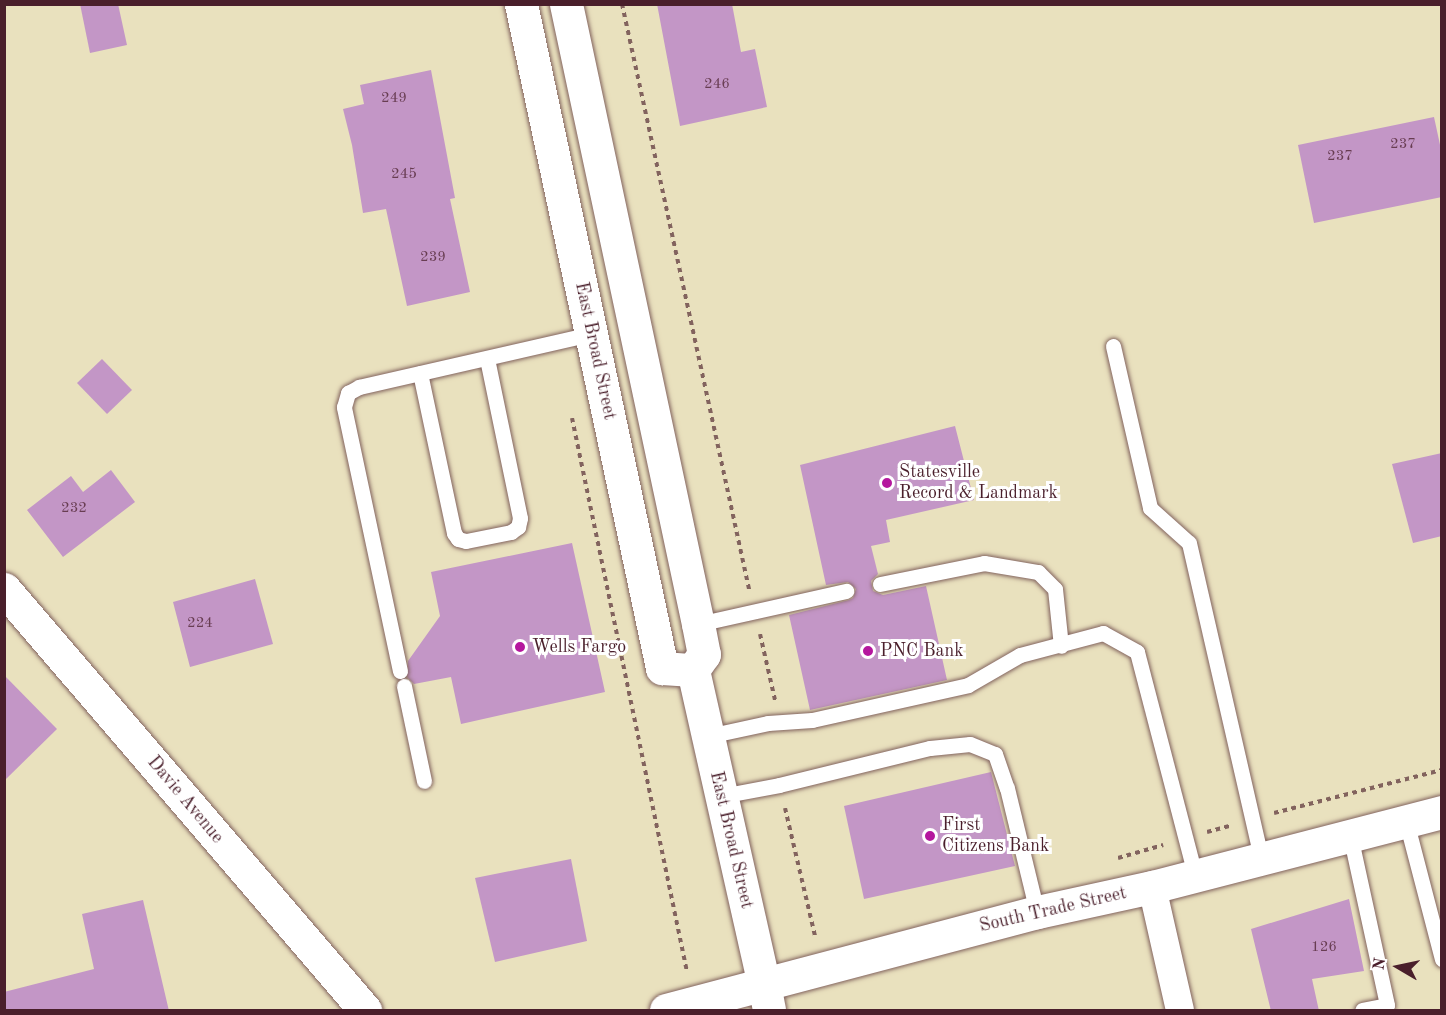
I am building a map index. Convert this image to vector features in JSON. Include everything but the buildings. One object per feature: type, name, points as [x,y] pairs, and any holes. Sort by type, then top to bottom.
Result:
[{"type":"main road","name":"East Broad Street","points":[[521,4],[662,668],[693,670],[767,997]]},
{"type":"main road","points":[[566,4],[704,654],[693,670]]},
{"type":"main road","points":[[591,334],[634,324]]},
{"type":"main road","name":"Davie Avenue","points":[[4,589],[365,1011]]},
{"type":"main road","name":"South Trade Street","points":[[666,1011],[767,997],[1037,912],[1152,887],[1195,874],[1442,812]]},
{"type":"street","points":[[1152,887],[1180,1011]]},
{"type":"lane","points":[[424,781],[344,407],[348,393],[359,387],[591,334]]},
{"type":"lane","points":[[1113,346],[1150,508],[1190,543],[1261,858]]},
{"type":"lane","points":[[420,373],[454,533],[458,539],[466,542],[511,532],[518,527],[520,518],[487,358]]},
{"type":"lane","points":[[880,584],[984,563],[1038,572],[1055,589],[1061,646]]},
{"type":"lane","points":[[698,624],[846,591]]},
{"type":"lane","points":[[708,736],[768,723],[812,720],[968,685],[1020,655],[1061,646],[1103,633],[1137,652],[1195,874]]},
{"type":"lane","points":[[720,796],[780,785],[930,748],[970,744],[995,754],[1007,788],[1037,912]]},
{"type":"lane","points":[[1406,821],[1442,959]]},
{"type":"lane","points":[[1350,835],[1387,1005],[1362,1011]]},
{"type":"path","points":[[622,4],[780,723]]},
{"type":"path","points":[[571,414],[689,981]]},
{"type":"path","points":[[1108,860],[1252,819],[1442,770]]},
{"type":"path","points":[[780,785],[813,937],[824,934]]},
{"type":"place","name":"Statesville Record & Landmark","points":[[887,483]]},
{"type":"place","name":"Wells Fargo","points":[[520,647]]},
{"type":"place","name":"PNC Bank","points":[[868,651]]},
{"type":"place","name":"First Citizens Bank","points":[[930,836]]}]
